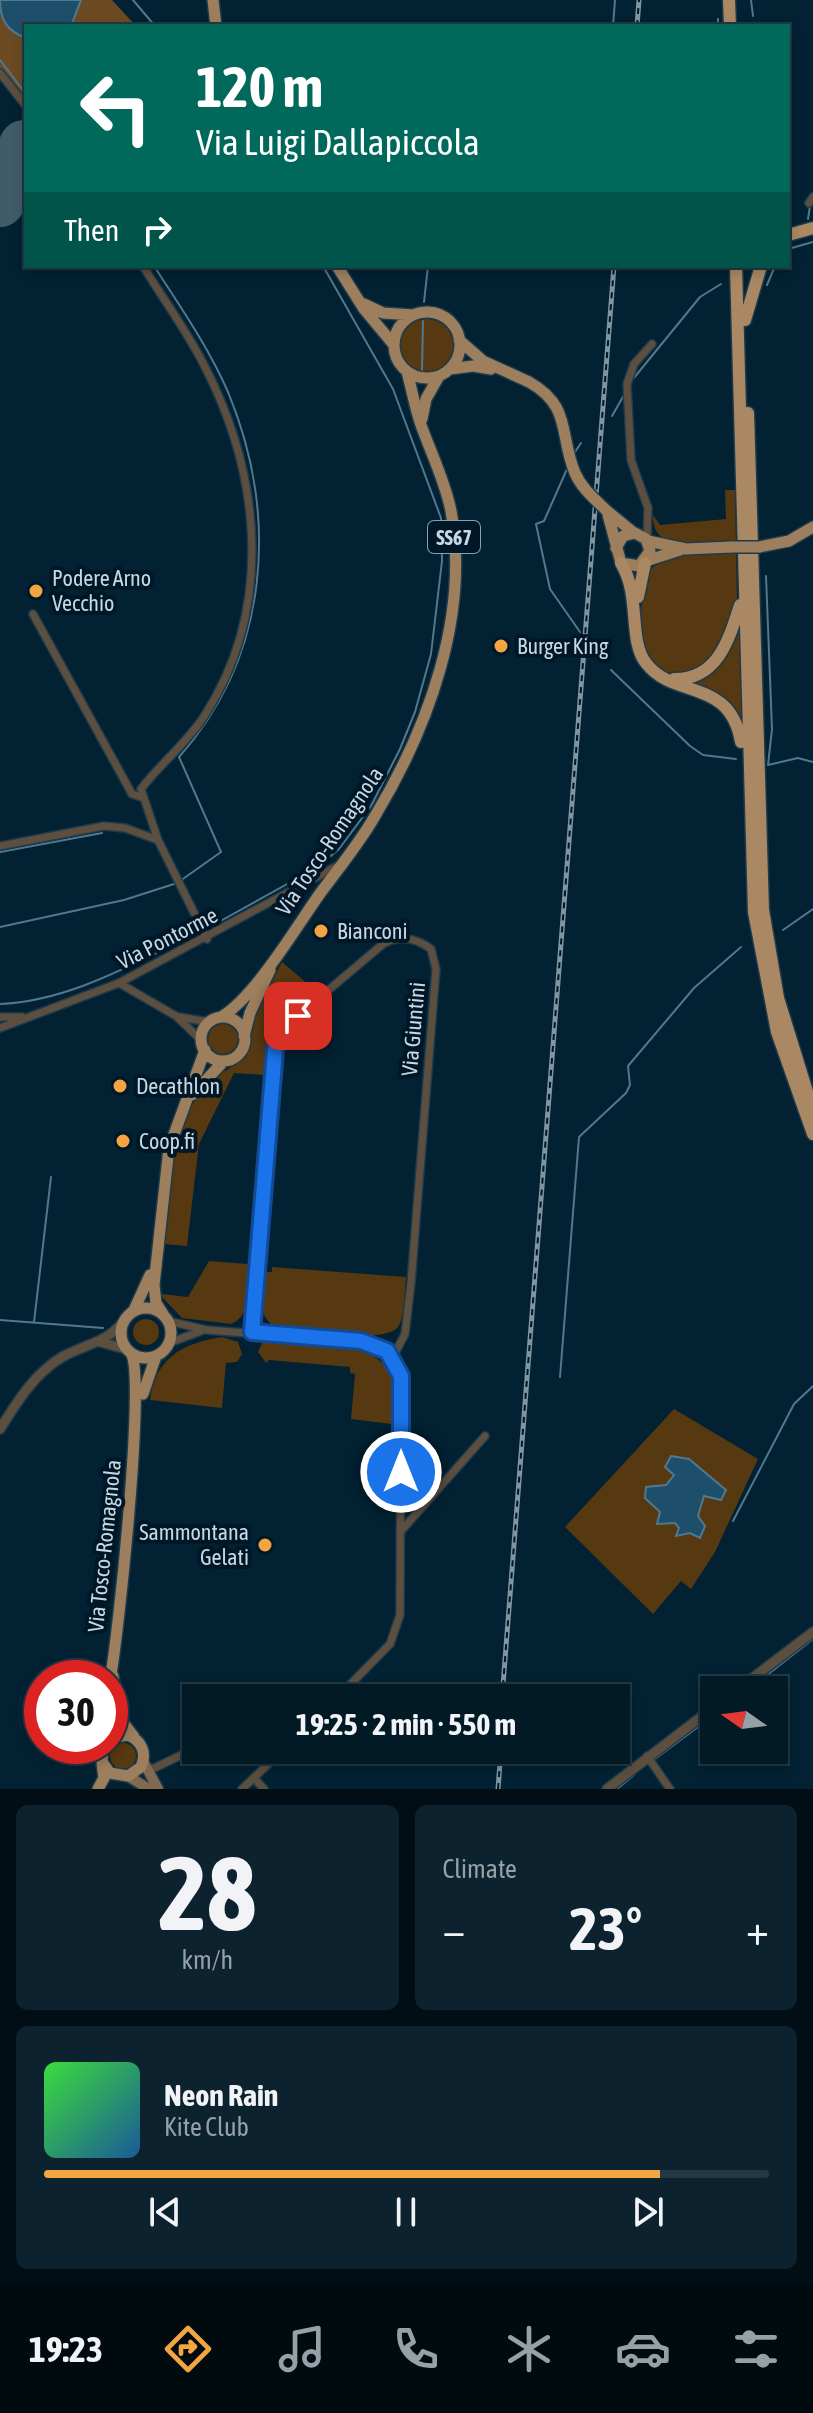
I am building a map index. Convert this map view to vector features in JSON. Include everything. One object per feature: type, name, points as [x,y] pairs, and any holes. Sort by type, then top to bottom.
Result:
[{"type":"highway","points":[[729,0],[730,24]]},
{"type":"highway","points":[[737,0],[738,24]]},
{"type":"highway","points":[[790,222],[813,228]]},
{"type":"highway","points":[[790,234],[813,228]]},
{"type":"highway","points":[[736,268],[754,912],[764,975],[784,1055],[813,1134]]},
{"type":"highway","points":[[744,268],[763,910],[778,998],[813,1111]]},
{"type":"highway","points":[[745,320],[760,268]]},
{"type":"highway","points":[[636,616],[646,562]]},
{"type":"highway","points":[[621,563],[633,587],[643,660],[654,672],[708,694],[730,712],[739,731],[748,780]]},
{"type":"highway","points":[[671,679],[697,676],[713,664],[731,634],[744,592]]},
{"type":"main road","points":[[213,0],[216,24]]},
{"type":"main road","name":"SS67","points":[[338,268],[359,301],[394,345],[399,362],[407,372]]},
{"type":"main road","points":[[359,301],[383,313],[413,315],[430,312],[445,317],[459,340],[483,361],[543,391],[558,409],[575,472],[584,489],[647,541],[686,549],[759,547],[789,541],[813,527]]},
{"type":"main road","points":[[394,345],[398,329],[413,315]]},
{"type":"main road","points":[[407,372],[423,378],[439,376],[450,369],[458,357],[459,340]]},
{"type":"main road","points":[[450,369],[473,366],[504,372]]},
{"type":"main road","name":"Via Tosco-Romagnola","points":[[279,952],[374,818],[401,769],[444,652],[454,598],[454,531],[445,489],[422,427],[407,372]]},
{"type":"main road","points":[[422,427],[426,399],[439,376]]},
{"type":"main road","points":[[607,511],[621,563],[633,567],[686,549]]},
{"type":"main road","points":[[616,548],[621,538],[635,533]]},
{"type":"main road","points":[[646,562],[650,551],[647,541]]},
{"type":"main road","points":[[169,1343],[166,1318],[155,1298],[155,1259],[169,1148],[187,1102],[203,1045],[215,1020],[239,1003],[279,952]]},
{"type":"main road","points":[[187,1102],[224,1061],[237,1055],[250,1013],[279,952]]},
{"type":"main road","points":[[215,1020],[238,1023],[244,1036]]},
{"type":"main road","points":[[203,1045],[211,1057],[224,1061]]},
{"type":"main road","points":[[122,1323],[145,1291],[155,1259]]},
{"type":"main road","points":[[133,1311],[149,1308],[166,1318]]},
{"type":"main road","name":"Via Tosco-Romagnola","points":[[113,1660],[136,1426],[137,1372],[121,1336],[122,1323]]},
{"type":"main road","name":"Via Tosco-Romagnola","points":[[136,1426],[148,1372],[156,1356],[169,1343]]},
{"type":"main road","points":[[129,1351],[143,1358],[156,1356]]},
{"type":"main road","name":"Via Tosco-Romagnola","points":[[128,1728],[143,1748],[146,1766]]},
{"type":"main road","points":[[128,1736],[134,1737]]},
{"type":"main road","points":[[98,1789],[104,1778],[102,1764]]},
{"type":"main road","points":[[103,1764],[110,1773],[149,1789]]},
{"type":"main road","points":[[112,1789],[125,1777],[146,1766],[158,1789]]},
{"type":"street","points":[[0,73],[24,103]]},
{"type":"street","points":[[144,268],[204,363],[219,398],[246,482],[253,558],[246,619],[218,692],[178,750],[141,789],[141,797],[158,840],[204,933]]},
{"type":"street","points":[[647,541],[649,517],[646,499],[632,469],[627,384],[634,364],[652,344]]},
{"type":"street","points":[[635,533],[649,517]]},
{"type":"street","points":[[33,614],[132,794],[141,797]]},
{"type":"street","points":[[0,846],[104,826],[125,828],[158,840]]},
{"type":"street","name":"Via Pontorme","points":[[0,1028],[119,983],[204,933],[342,863]]},
{"type":"street","name":"Via Giuntini","points":[[252,1332],[278,1038],[286,1026],[383,944],[393,939],[412,939],[431,949],[436,969],[407,1321],[403,1341],[393,1357]]},
{"type":"street","points":[[119,983],[176,1016],[203,1045]]},
{"type":"street","points":[[176,1016],[215,1020]]},
{"type":"street","points":[[0,1017],[29,1017]]},
{"type":"street","points":[[166,1318],[207,1330],[372,1343],[393,1357],[401,1376],[402,1594],[397,1631],[383,1652],[351,1684]]},
{"type":"street","points":[[0,1429],[22,1394],[40,1375],[64,1356],[100,1342],[122,1323]]},
{"type":"street","points":[[169,1343],[207,1330]]},
{"type":"street","points":[[100,1342],[129,1351]]},
{"type":"street","points":[[401,1531],[485,1436]]},
{"type":"street","points":[[755,1676],[813,1632]]},
{"type":"street","points":[[607,1789],[700,1717]]},
{"type":"street","points":[[146,1766],[182,1753]]},
{"type":"street","points":[[647,1756],[670,1789]]},
{"type":"street","points":[[242,1789],[268,1764]]},
{"type":"street","points":[[254,1778],[264,1789]]},
{"type":"shaded area","points":[[0,0],[112,0],[134,24],[24,24],[24,97],[0,70]]},
{"type":"shaded area","points":[[427,319],[446,327],[454,346],[446,365],[427,373],[408,365],[400,346],[408,327]]},
{"type":"shaded area","points":[[725,490],[735,490],[737,598],[733,618],[709,665],[672,674],[658,668],[648,658],[643,645],[641,613],[649,569],[679,554],[732,554],[733,540],[695,544],[670,542],[661,537],[655,528],[653,515],[660,525],[726,519]]},
{"type":"shaded area","points":[[740,625],[743,725],[741,726],[691,685]]},
{"type":"shaded area","points":[[282,962],[316,991],[279,1026],[270,1046],[265,1075],[234,1073],[199,1144],[187,1246],[164,1244],[170,1179],[186,1116],[211,1081],[246,1057],[255,1012]]},
{"type":"shaded area","points":[[223,1024],[234,1028],[238,1039],[234,1050],[223,1054],[212,1050],[208,1039],[212,1028]]},
{"type":"shaded area","points":[[209,1261],[247,1264],[251,1268],[246,1308],[231,1324],[182,1318],[162,1297],[162,1294],[188,1297]]},
{"type":"shaded area","points":[[272,1267],[406,1277],[401,1322],[390,1332],[360,1336],[276,1327],[265,1317],[262,1303],[265,1272],[272,1272]]},
{"type":"shaded area","points":[[146,1319],[155,1323],[159,1332],[155,1341],[146,1345],[137,1341],[133,1332],[137,1323]]},
{"type":"shaded area","points":[[222,1337],[238,1342],[242,1354],[237,1362],[226,1363],[222,1408],[150,1400],[158,1373],[173,1355],[195,1343]]},
{"type":"shaded area","points":[[262,1343],[343,1346],[377,1358],[388,1370],[393,1386],[391,1424],[351,1419],[355,1374],[350,1373],[350,1367],[269,1360],[266,1363],[258,1352]]},
{"type":"shaded area","points":[[674,1409],[758,1459],[715,1552],[691,1589],[681,1581],[653,1614],[565,1527]]},
{"type":"shaded area","points":[[128,1744],[135,1751],[135,1761],[128,1768],[118,1768],[113,1764],[128,1764]]},
{"type":"water","points":[[0,0],[81,0],[72,24],[24,24],[24,37],[6,24]]},
{"type":"water","points":[[671,1456],[689,1459],[726,1490],[721,1500],[704,1496],[698,1516],[705,1526],[700,1538],[690,1533],[676,1536],[679,1528],[675,1523],[657,1524],[660,1512],[645,1498],[646,1487],[666,1485],[674,1475],[665,1467]]},
{"type":"waterway","points":[[133,0],[153,24]]},
{"type":"waterway","points":[[613,24],[615,0]]},
{"type":"waterway","points":[[751,0],[753,16]]},
{"type":"waterway","points":[[718,19],[718,24]]},
{"type":"waterway","points":[[0,60],[24,91]]},
{"type":"waterway","points":[[808,219],[810,206]]},
{"type":"waterway","points":[[790,248],[813,242]]},
{"type":"waterway","points":[[155,268],[203,343],[228,392],[244,439],[255,487],[259,535],[257,583],[248,629],[232,674],[209,717],[179,757],[221,852],[180,881]]},
{"type":"waterway","points":[[206,929],[318,867],[339,849],[371,806],[400,749],[415,712],[431,654],[442,561],[441,518],[393,389],[324,268]]},
{"type":"waterway","points":[[424,302],[428,268]]},
{"type":"waterway","points":[[767,285],[774,268]]},
{"type":"waterway","points":[[633,379],[700,297],[721,284]]},
{"type":"waterway","points":[[422,370],[423,321]]},
{"type":"waterway","points":[[612,416],[624,395]]},
{"type":"waterway","points":[[573,455],[581,443]]},
{"type":"waterway","points":[[567,469],[544,521],[536,524],[550,589],[580,632]]},
{"type":"waterway","points":[[766,576],[772,729],[768,765],[798,758],[813,762]]},
{"type":"waterway","points":[[592,648],[602,661]]},
{"type":"waterway","points":[[611,670],[690,746],[703,755],[736,759]]},
{"type":"waterway","points":[[0,852],[102,833]]},
{"type":"waterway","points":[[0,927],[124,900],[174,884]]},
{"type":"waterway","points":[[783,930],[813,909]]},
{"type":"waterway","points":[[0,1004],[52,996],[78,988],[200,932]]},
{"type":"waterway","points":[[560,1377],[579,1137],[626,1093],[630,1085],[628,1066],[694,988],[741,947]]},
{"type":"waterway","points":[[34,1322],[51,1177]]},
{"type":"waterway","points":[[0,1320],[103,1328]]},
{"type":"waterway","points":[[733,1521],[794,1404],[813,1386]]},
{"type":"waterway","points":[[766,1676],[813,1639]]},
{"type":"waterway","points":[[655,1759],[700,1725]]},
{"type":"waterway","points":[[617,1789],[634,1775]]},
{"type":"runway","points":[[0,202],[24,145]]},
{"type":"railway","points":[[637,24],[639,0]]},
{"type":"railway","points":[[503,1684],[614,268]]},
{"type":"railway","points":[[498,1789],[500,1764]]},
{"type":"place","name":"Podere Arno Vecchio","points":[[36,591]]},
{"type":"place","name":"Burger King","points":[[501,646]]},
{"type":"place","name":"Bianconi","points":[[321,931]]},
{"type":"place","name":"Decathlon","points":[[120,1086]]},
{"type":"place","name":"Coop.fi","points":[[123,1141]]},
{"type":"place","name":"Sammontana Gelati","points":[[265,1545]]},
{"type":"route","points":[[298,1016],[280,1033],[276,1043],[252,1332],[361,1341],[387,1351],[398,1365],[401,1376],[401,1472]]}]
